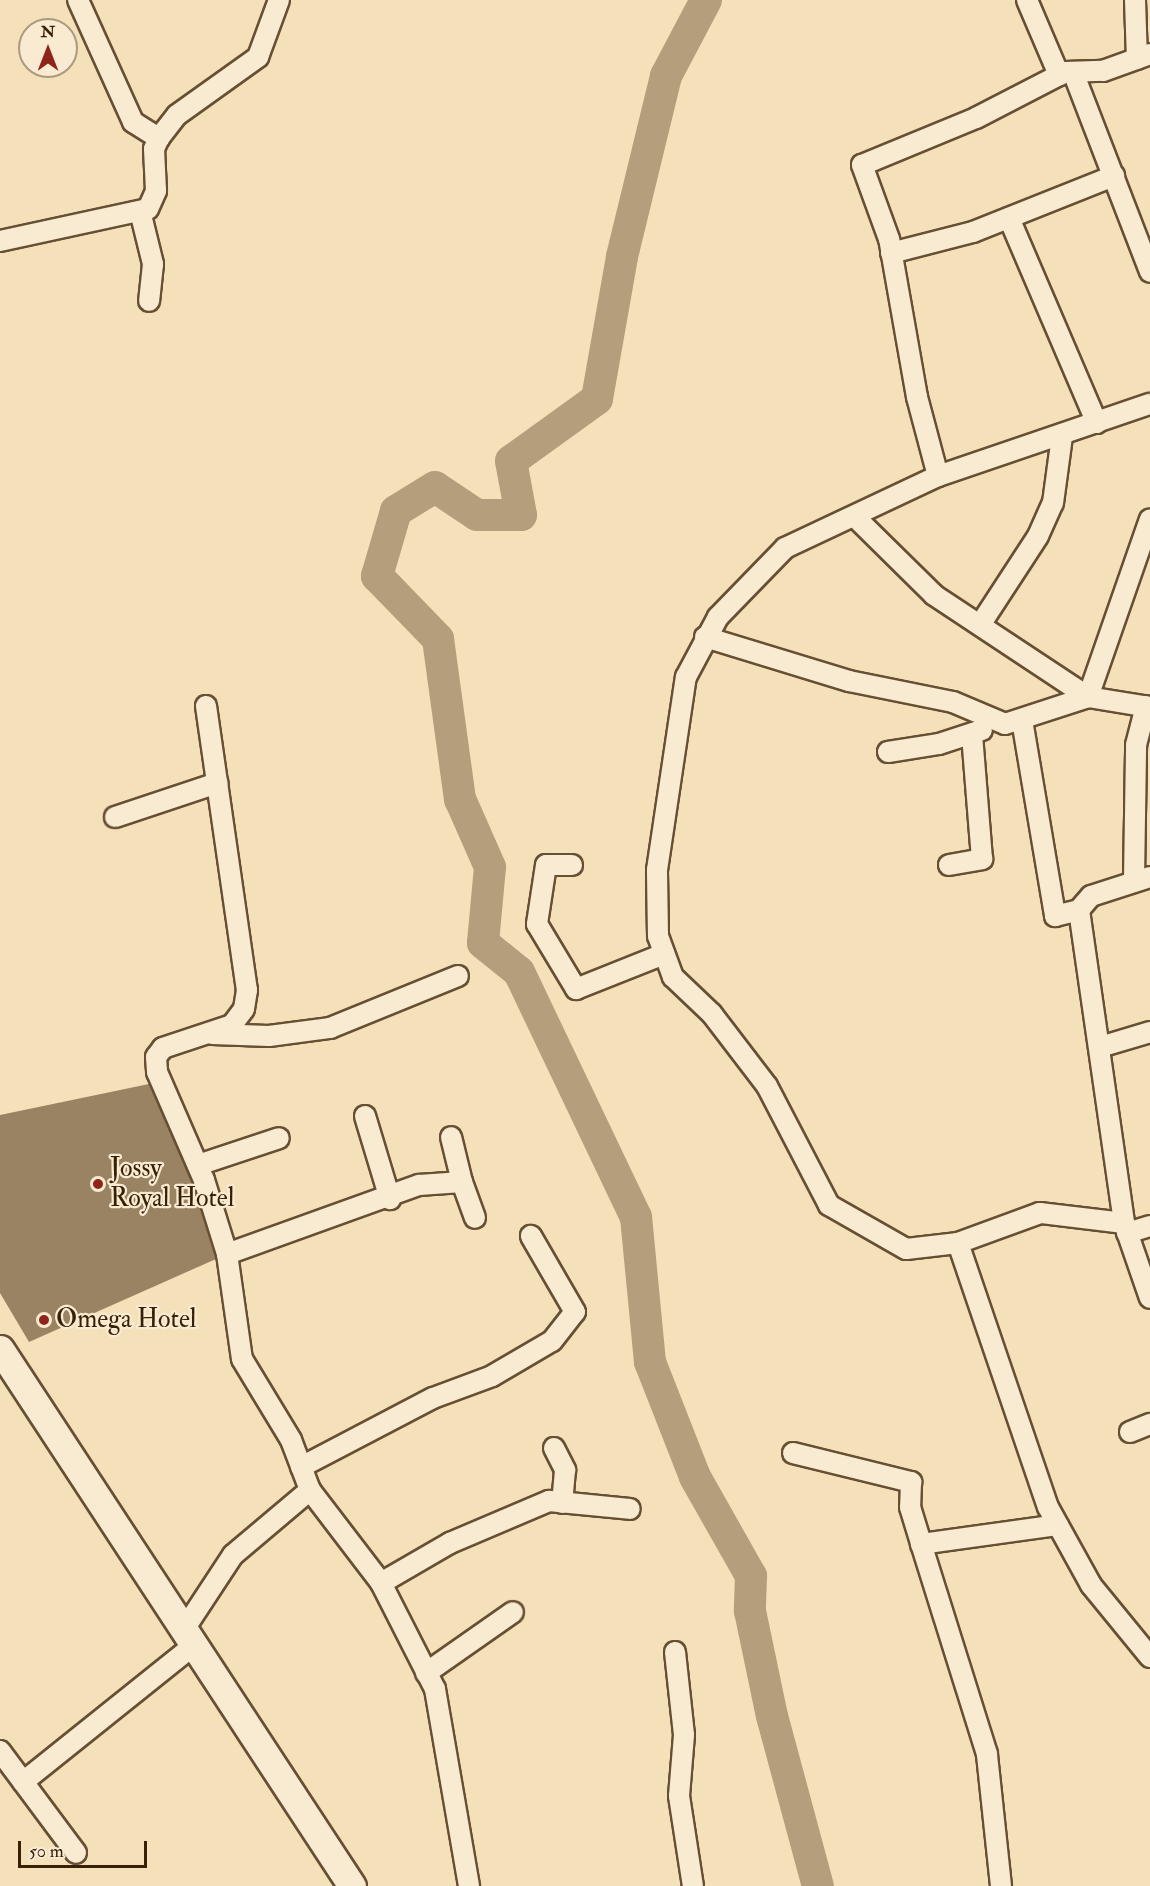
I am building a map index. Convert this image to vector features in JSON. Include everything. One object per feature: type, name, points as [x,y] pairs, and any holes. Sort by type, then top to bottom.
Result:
[{"type":"street","points":[[78,0],[133,122],[159,138]]},
{"type":"street","points":[[0,241],[140,211],[154,198],[159,138],[177,115],[258,57],[279,0]]},
{"type":"street","points":[[1027,0],[1066,73],[1114,176],[1150,272]]},
{"type":"street","points":[[938,476],[917,397],[891,253],[862,165],[976,118],[1066,73],[1103,71],[1144,56],[1135,0]]},
{"type":"street","points":[[891,253],[1009,218],[1114,176]]},
{"type":"street","points":[[140,211],[153,264],[149,301]]},
{"type":"street","points":[[1009,218],[1097,423]]},
{"type":"street","points":[[1150,404],[1062,436],[938,476],[856,518],[785,548],[705,637],[686,677],[657,870],[658,936],[673,977],[711,1014],[767,1086],[829,1205],[906,1249],[958,1243],[1040,1213],[1126,1228],[1150,1226]]},
{"type":"street","points":[[980,626],[1038,536],[1053,503],[1062,436]]},
{"type":"street","points":[[856,518],[934,595],[1088,698],[1148,706],[1137,745],[1142,878],[1091,896],[1079,909],[1055,916],[1023,720]]},
{"type":"street","points":[[1088,698],[1150,519]]},
{"type":"street","points":[[705,637],[849,681],[952,702],[995,722]]},
{"type":"street","points":[[888,752],[972,736],[995,722],[1023,720],[1088,698]]},
{"type":"street","points":[[206,706],[247,990],[240,1018],[209,1034],[163,1048],[156,1057],[157,1072],[198,1165],[227,1254],[243,1359],[301,1467],[310,1490],[381,1583],[435,1689],[457,1797],[469,1886]]},
{"type":"street","points":[[949,865],[982,859],[972,736]]},
{"type":"street","points":[[115,817],[217,783]]},
{"type":"street","points":[[572,865],[546,865],[537,924],[576,989],[664,954]]},
{"type":"street","points":[[1079,909],[1126,1228],[1150,1298]]},
{"type":"street","points":[[209,1034],[269,1036],[330,1028],[458,976]]},
{"type":"street","points":[[1100,1047],[1150,1032]]},
{"type":"street","points":[[365,1116],[390,1199]]},
{"type":"street","points":[[198,1165],[279,1137]]},
{"type":"street","points":[[451,1137],[462,1182],[475,1218]]},
{"type":"street","points":[[227,1254],[390,1199],[419,1185],[462,1182]]},
{"type":"street","points":[[301,1467],[433,1398],[492,1376],[552,1341],[575,1312],[531,1236]]},
{"type":"street","points":[[958,1243],[1016,1402],[1027,1452],[1058,1525],[1091,1585],[1150,1657]]},
{"type":"street","points":[[0,1349],[352,1886]]},
{"type":"street","points":[[1130,1432],[1150,1424]]},
{"type":"street","points":[[554,1448],[565,1470],[562,1503]]},
{"type":"street","points":[[793,1453],[911,1482],[910,1507],[987,1754],[1001,1886]]},
{"type":"street","points":[[23,1782],[188,1638],[233,1554],[310,1490]]},
{"type":"street","points":[[381,1583],[492,1524],[549,1501],[630,1509]]},
{"type":"street","points":[[921,1544],[1058,1525]]},
{"type":"street","points":[[426,1673],[513,1612]]},
{"type":"street","points":[[675,1652],[684,1735],[679,1796],[693,1886]]},
{"type":"street","points":[[0,1752],[76,1853]]},
{"type":"building","name":"Jossy Royal Hotel","points":[[149,1084],[193,1184],[216,1259],[29,1342],[0,1293],[0,1115]]},
{"type":"waterway","points":[[706,0],[666,76],[622,257],[597,399],[511,461],[521,515],[477,515],[435,487],[396,511],[377,576],[438,639],[460,799],[490,867],[483,943],[519,972],[636,1217],[650,1362],[695,1477],[751,1576],[750,1611],[772,1716],[818,1886]]},
{"type":"place","name":"Jossy Royal Hotel","points":[[98,1184]]},
{"type":"place","name":"Omega Hotel","points":[[44,1320]]}]
